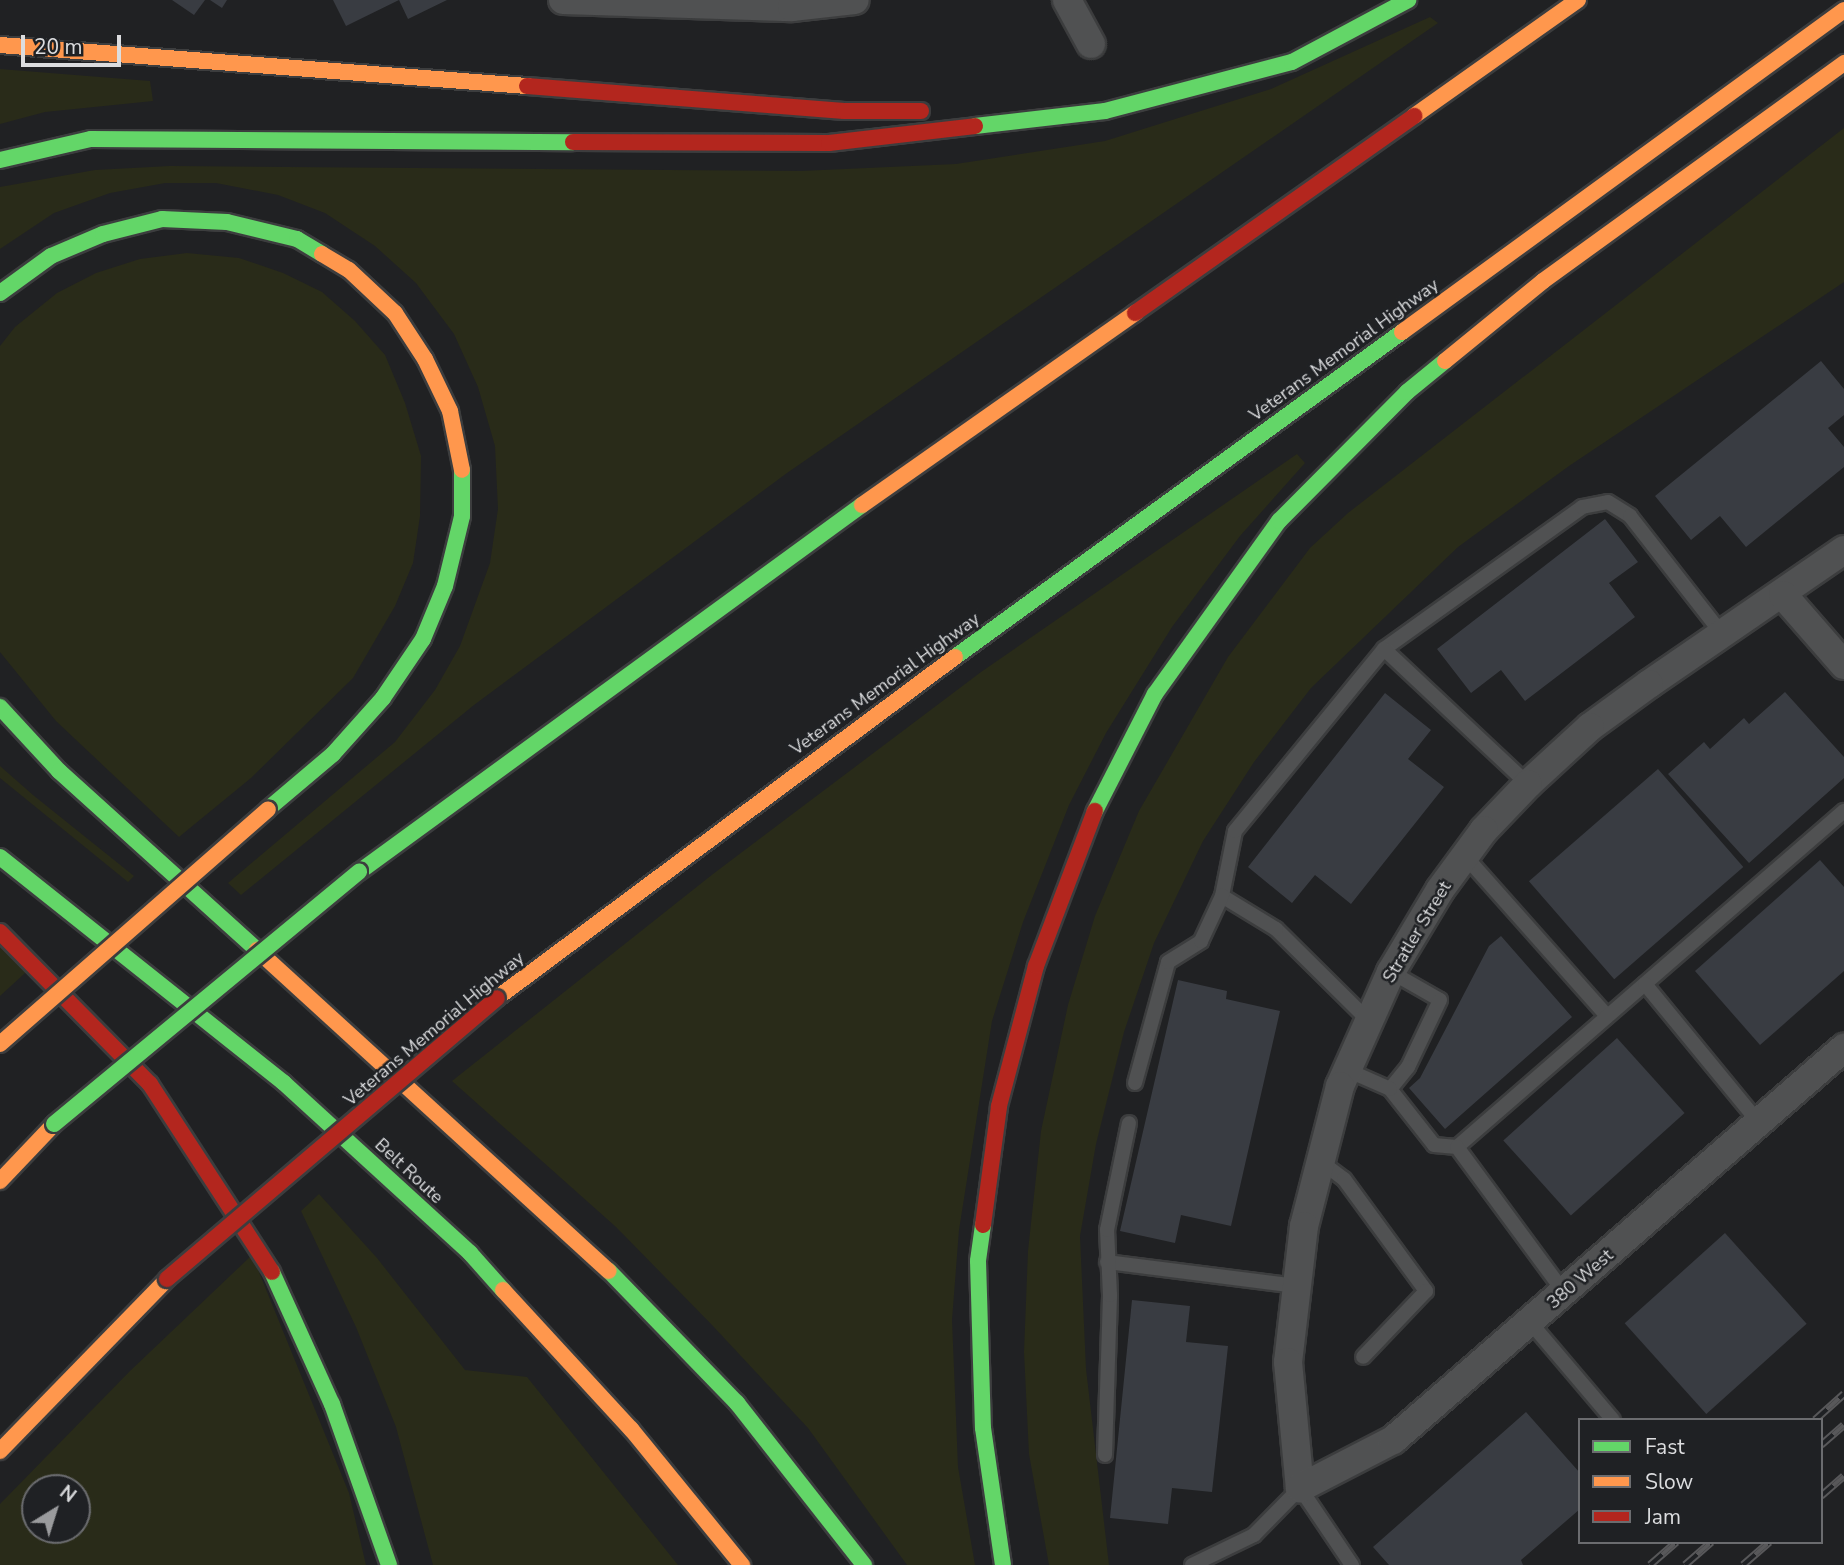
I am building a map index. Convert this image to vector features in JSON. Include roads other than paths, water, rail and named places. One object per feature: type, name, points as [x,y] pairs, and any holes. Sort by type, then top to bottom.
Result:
[{"type":"highway","points":[[0,160],[91,139],[829,143],[1105,111],[1292,62],[1408,0]]},
{"type":"highway","points":[[0,1181],[54,1124],[359,873],[735,595],[1578,0]]},
{"type":"highway","name":"Veterans Memorial Highway","points":[[0,1451],[167,1279],[497,998],[863,724],[1844,10]]},
{"type":"highway","points":[[0,45],[844,111],[1105,111]]},
{"type":"highway","points":[[1003,1565],[983,1428],[978,1261],[999,1106],[1036,966],[1081,839],[1155,694],[1279,521],[1407,393],[1543,281],[1844,63]]},
{"type":"highway","points":[[0,293],[51,256],[103,234],[162,219],[227,222],[298,239],[349,270],[395,313],[425,359],[450,411],[461,470],[462,516],[445,586],[423,639],[383,698],[333,754],[0,1044]]},
{"type":"highway","points":[[0,706],[60,771],[542,1206],[649,1310],[737,1403],[864,1565]]},
{"type":"highway","name":"Belt Route","points":[[0,857],[284,1083],[470,1254],[631,1429],[742,1565]]},
{"type":"highway","points":[[0,932],[150,1084],[264,1255],[332,1404],[389,1565]]},
{"type":"street","points":[[563,0],[792,8],[855,0]]},
{"type":"street","points":[[1067,0],[1091,44]]},
{"type":"street","name":"Stratler Street","points":[[1300,1488],[1289,1362],[1304,1226],[1347,1070],[1367,1019],[1391,972],[1465,856],[1528,783],[1590,727],[1844,550]]},
{"type":"street","points":[[1783,595],[1844,665]]},
{"type":"street","name":"380 West","points":[[1300,1488],[1393,1440],[1760,1124],[1844,1048]]},
{"type":"lane","points":[[1135,1083],[1168,962],[1201,941],[1222,896],[1235,831],[1384,649],[1582,507],[1608,502],[1630,516],[1723,635]]},
{"type":"lane","points":[[1384,649],[1528,783]]},
{"type":"lane","points":[[1347,1070],[1390,1089],[1434,1145],[1457,1147],[1844,811]]},
{"type":"lane","points":[[1465,856],[1607,1016]]},
{"type":"lane","points":[[1222,896],[1276,929],[1367,1019]]},
{"type":"lane","points":[[1390,1089],[1408,1067],[1440,1000],[1391,972]]},
{"type":"lane","points":[[1645,984],[1760,1124]]},
{"type":"lane","points":[[1105,1455],[1107,1230],[1129,1123]]},
{"type":"lane","points":[[1457,1147],[1564,1292]]},
{"type":"lane","points":[[1320,1161],[1344,1179],[1426,1291],[1363,1357]]},
{"type":"lane","points":[[1107,1262],[1297,1286]]},
{"type":"lane","points":[[1530,1322],[1612,1418]]},
{"type":"lane","points":[[1192,1565],[1254,1535],[1300,1488],[1352,1565]]},
{"type":"railway","points":[[1817,1418],[1844,1394]]},
{"type":"railway","points":[[1823,1443],[1844,1425]]},
{"type":"railway","points":[[1823,1494],[1844,1476]]},
{"type":"railway","points":[[1650,1565],[1674,1544]]},
{"type":"railway","points":[[1685,1565],[1709,1544]]},
{"type":"railway","points":[[1743,1565],[1767,1544]]}]
